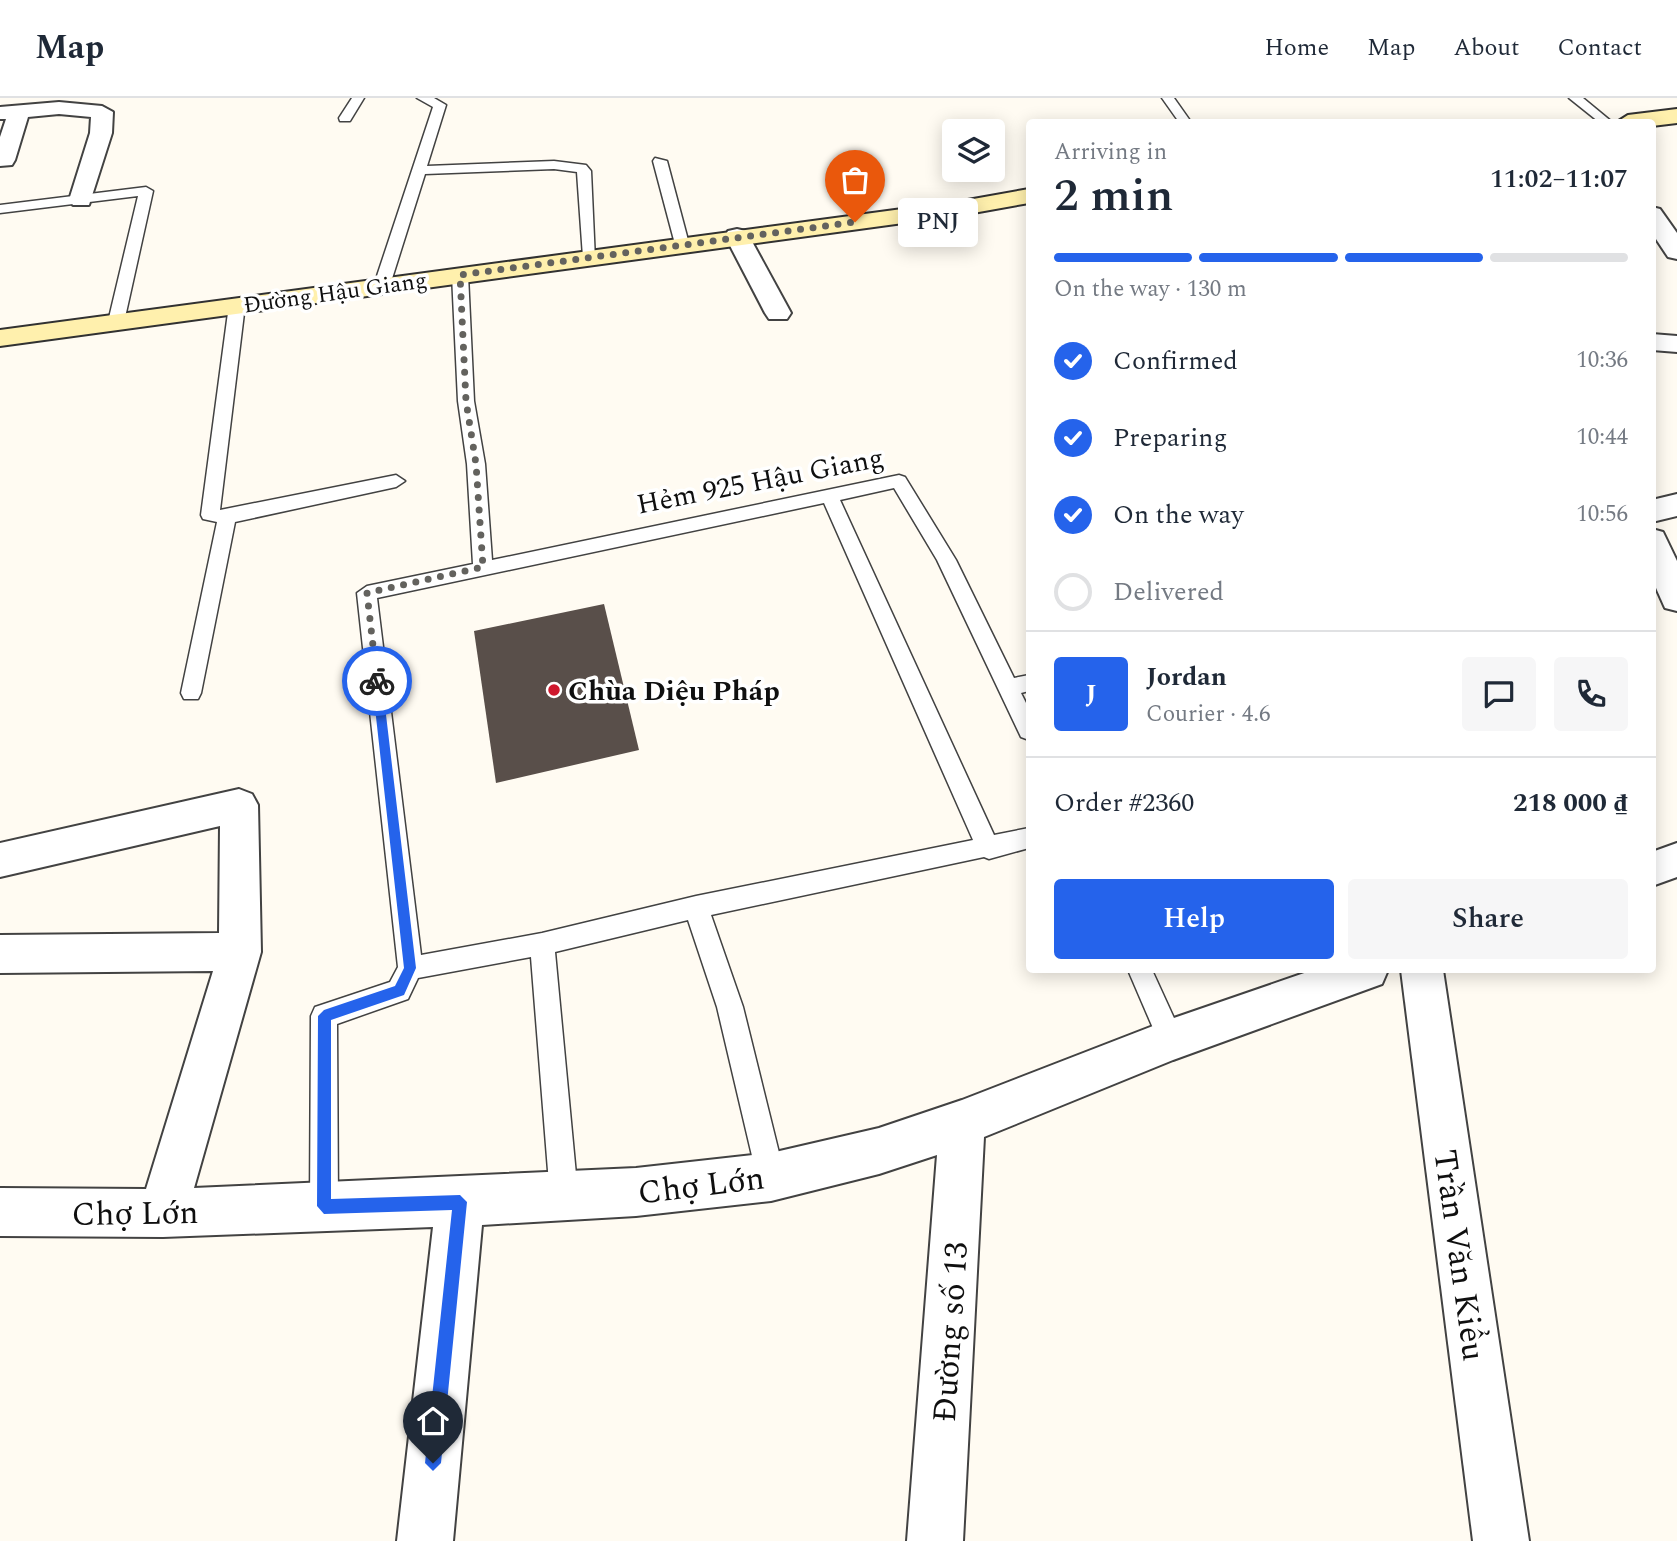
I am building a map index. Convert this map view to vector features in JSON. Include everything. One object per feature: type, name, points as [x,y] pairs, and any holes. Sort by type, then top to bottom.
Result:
[{"type":"main road","points":[[1652,119],[1677,116]]},
{"type":"main road","name":"Đường Hậu Giang","points":[[0,338],[737,236],[962,208],[1026,197]]},
{"type":"main road","name":"Đường Hậu Giang","points":[[962,208],[1026,206]]},
{"type":"street","points":[[4,160],[9,112],[59,108],[102,112],[101,133],[81,200]]},
{"type":"street","points":[[1656,220],[1677,252]]},
{"type":"street","points":[[737,236],[778,313]]},
{"type":"street","points":[[1656,342],[1677,344]]},
{"type":"street","points":[[1656,510],[1677,505]]},
{"type":"street","points":[[1656,549],[1677,599]]},
{"type":"street","points":[[0,860],[239,805],[240,952],[163,1213]]},
{"type":"street","points":[[1656,868],[1677,860]]},
{"type":"street","points":[[0,954],[240,952]]},
{"type":"street","name":"Chợ Lớn","points":[[0,1212],[163,1213],[460,1202],[636,1192],[771,1177],[879,1152],[962,1123],[1171,1040],[1359,973]]},
{"type":"street","name":"Trần Văn Kiểu","points":[[1422,973],[1501,1541]]},
{"type":"street","name":"Đường số 13","points":[[935,1541],[962,1123]]},
{"type":"street","points":[[425,1541],[460,1202]]},
{"type":"lane","points":[[345,118],[358,98]]},
{"type":"lane","points":[[382,285],[440,105],[423,98]]},
{"type":"lane","points":[[1168,98],[1183,119]]},
{"type":"lane","points":[[1575,98],[1602,119]]},
{"type":"lane","points":[[660,161],[682,244]]},
{"type":"lane","points":[[421,170],[554,165],[581,168],[584,171],[590,257]]},
{"type":"lane","points":[[0,209],[146,191],[116,322]]},
{"type":"lane","points":[[460,275],[466,401],[476,464],[483,567]]},
{"type":"lane","points":[[237,306],[210,515],[227,517],[396,481]]},
{"type":"lane","name":"Hẻm 925 Hậu Giang","points":[[410,968],[367,593],[900,481],[946,560],[1026,725]]},
{"type":"lane","points":[[830,496],[989,849]]},
{"type":"lane","points":[[191,693],[227,517]]},
{"type":"lane","points":[[1007,687],[1026,684]]},
{"type":"lane","points":[[324,1206],[324,1016],[400,991],[410,968],[542,944],[695,907],[989,849],[1026,839]]},
{"type":"lane","points":[[695,907],[730,1007],[771,1177]]},
{"type":"lane","points":[[542,944],[564,1196]]},
{"type":"lane","points":[[1141,973],[1171,1040]]},
{"type":"building","name":"Chùa Diệu Pháp","points":[[604,604],[639,750],[496,783],[474,631]]},
{"type":"way so far","points":[[377,681],[367,593],[483,567],[476,464],[466,401],[460,275],[855,222]]},
{"type":"place","name":"PNJ","points":[[855,222]]},
{"type":"place","name":"Chùa Diệu Pháp","points":[[554,690]]},
{"type":"route","points":[[377,681],[410,968],[400,991],[324,1016],[324,1206],[460,1202],[433,1463]]}]
